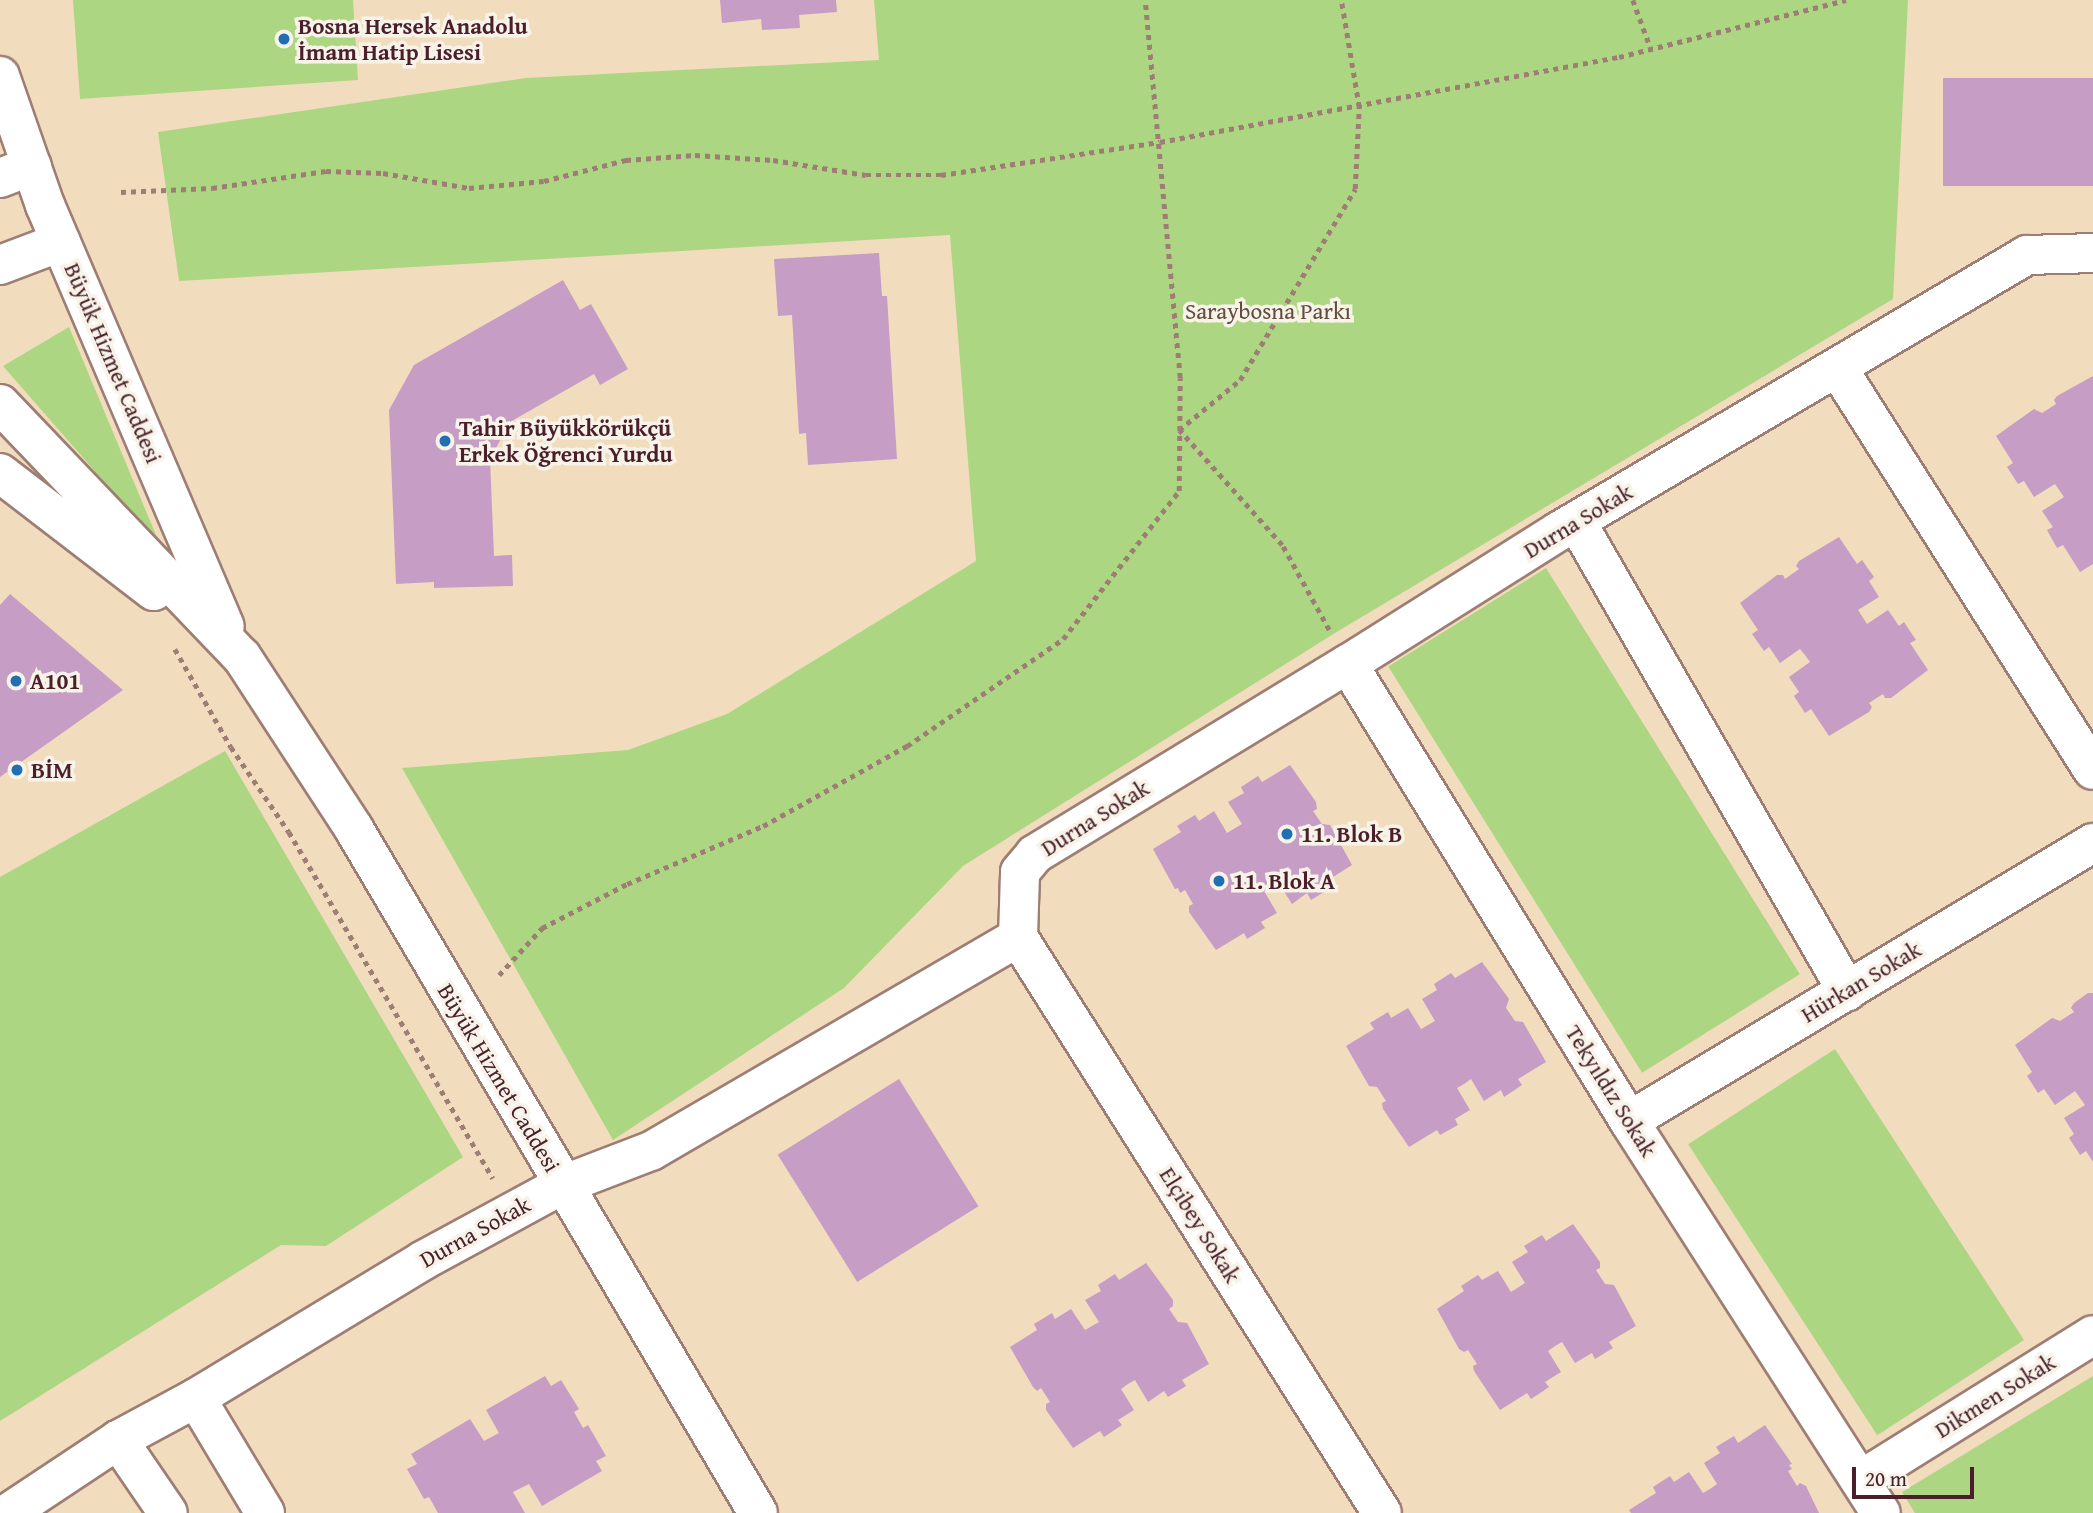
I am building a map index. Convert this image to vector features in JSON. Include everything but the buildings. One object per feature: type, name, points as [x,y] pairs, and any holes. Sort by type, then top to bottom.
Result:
[{"type":"street","name":"Büyük Hizmet Caddesi","points":[[0,76],[16,172],[61,242],[238,652],[354,829],[758,1513]]},
{"type":"street","points":[[0,265],[61,242]]},
{"type":"street","name":"Durna Sokak","points":[[8,1513],[118,1440],[196,1398],[422,1261],[562,1185],[651,1151],[1018,937],[1020,872],[1035,854],[1348,664],[1576,521],[2027,255],[2093,253]]},
{"type":"street","points":[[1837,367],[2093,770]]},
{"type":"street","name":"Büyük Hizmet Caddesi","points":[[0,404],[238,652]]},
{"type":"street","points":[[0,473],[238,652]]},
{"type":"street","points":[[1576,521],[1847,990]]},
{"type":"street","name":"Tekyıldız Sokak","points":[[1348,664],[1629,1121],[1862,1479],[1881,1513]]},
{"type":"street","name":"Hürkan Sokak","points":[[1629,1121],[2093,843]]},
{"type":"street","name":"Elçibey Sokak","points":[[1018,937],[1382,1513]]},
{"type":"street","name":"Dikmen Sokak","points":[[1862,1479],[2093,1335]]},
{"type":"street","points":[[196,1398],[265,1513]]},
{"type":"street","points":[[118,1440],[168,1513]]},
{"type":"path","points":[[499,975],[542,928],[627,884],[763,826],[906,746],[1063,639],[1179,491],[1180,378],[1145,0]]},
{"type":"path","points":[[1179,430],[1240,380],[1354,189],[1359,107],[1341,0]]},
{"type":"path","points":[[1633,0],[1651,49]]},
{"type":"path","points":[[121,192],[212,188],[326,171],[383,173],[469,188],[544,181],[626,160],[695,156],[773,160],[866,175],[941,175],[1160,142],[1359,107],[1651,49],[1846,0]]},
{"type":"path","points":[[1179,430],[1282,545],[1348,664]]},
{"type":"path","points":[[166,640],[175,649],[231,747],[289,832],[513,1211]]},
{"type":"green space","points":[[73,0],[353,0],[358,80],[80,99]]},
{"type":"green space","name":"Saraybosna Parkı","points":[[874,0],[1908,0],[1893,299],[1335,633],[963,866],[844,988],[613,1140],[402,768],[628,750],[727,714],[976,561],[950,235],[179,281],[158,132],[526,78],[879,60]]},
{"type":"green space","points":[[69,327],[161,547],[3,366]]},
{"type":"green space","points":[[1546,568],[1800,974],[1642,1073],[1388,667]]},
{"type":"green space","points":[[225,751],[463,1157],[326,1246],[281,1245],[0,1421],[0,877]]},
{"type":"green space","points":[[1835,1049],[2024,1340],[1877,1435],[1688,1144]]},
{"type":"green space","points":[[2093,1376],[2093,1513],[1915,1513],[1902,1492]]},
{"type":"place","name":"Bosna Hersek Anadolu İmam Hatip Lisesi","points":[[284,39]]},
{"type":"place","name":"Tahir Büyükkörükçü Erkek Öğrenci Yurdu","points":[[445,441]]},
{"type":"place","name":"A101","points":[[16,681]]},
{"type":"place","name":"BİM","points":[[17,770]]},
{"type":"place","name":"11. Blok B","points":[[1287,834]]},
{"type":"place","name":"11. Blok A","points":[[1219,881]]}]
